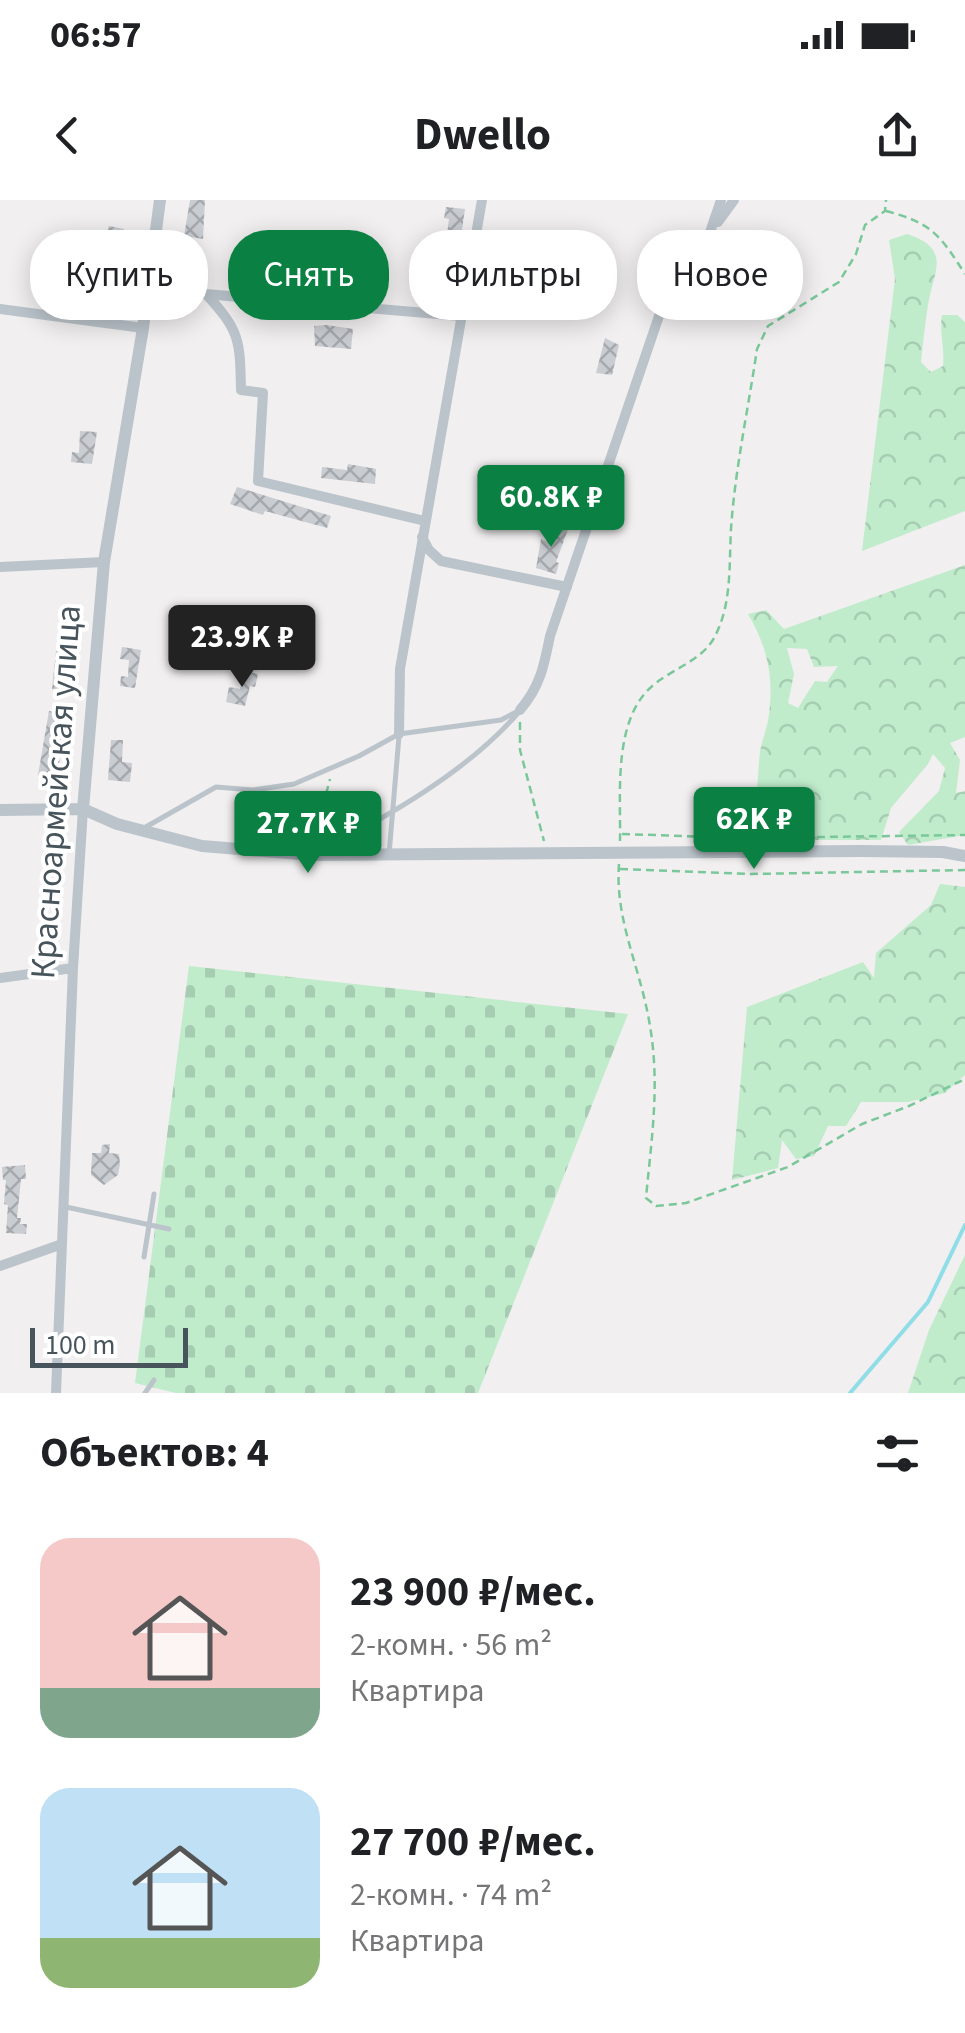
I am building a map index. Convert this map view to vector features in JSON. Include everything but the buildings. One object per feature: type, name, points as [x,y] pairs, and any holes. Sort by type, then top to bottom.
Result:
[{"type":"street","name":"Красноармейская улица","points":[[156,230],[160,200]]},
{"type":"street","points":[[477,230],[482,200]]},
{"type":"street","points":[[711,230],[722,200]]},
{"type":"street","points":[[713,230],[734,200]]},
{"type":"street","points":[[208,294],[409,311]]},
{"type":"street","points":[[208,296],[228,318],[239,341],[241,390],[263,393],[258,481],[424,521]]},
{"type":"street","points":[[0,309],[142,328]]},
{"type":"street","name":"Красноармейская улица","points":[[56,1393],[82,809],[104,562],[143,320]]},
{"type":"street","points":[[399,734],[400,669],[461,320]]},
{"type":"street","points":[[520,710],[542,678],[550,636],[658,320]]},
{"type":"street","points":[[422,537],[441,561],[567,587]]},
{"type":"street","points":[[0,567],[104,562]]},
{"type":"street","points":[[0,810],[82,809],[139,830],[202,846],[312,855],[620,851],[910,852],[965,856]]},
{"type":"street","points":[[0,978],[73,968]]},
{"type":"street","points":[[0,1266],[62,1244]]},
{"type":"lane","points":[[139,830],[216,787],[254,790],[294,784],[399,734],[501,720],[520,710]]},
{"type":"lane","points":[[312,855],[476,755],[520,710]]},
{"type":"lane","points":[[389,856],[399,734]]},
{"type":"lane","points":[[144,1257],[154,1194]]},
{"type":"lane","points":[[63,1206],[169,1229]]},
{"type":"lane","points":[[145,1393],[154,1380]]},
{"type":"path","points":[[886,200],[885,211],[866,225],[856,254],[839,282],[768,326],[757,349],[732,514],[727,601],[715,637],[704,652],[639,698],[628,723],[621,778],[618,886],[626,938],[648,1012],[658,1080],[646,1198],[656,1206],[686,1203],[788,1167],[862,1124],[965,1078]]},
{"type":"path","points":[[885,211],[917,219],[933,230],[965,274]]},
{"type":"path","points":[[520,710],[520,750],[547,852]]},
{"type":"path","points":[[312,855],[334,767]]},
{"type":"path","points":[[620,834],[744,838],[965,835]]},
{"type":"path","points":[[619,868],[751,874],[965,870]]},
{"type":"green space","points":[[907,234],[930,246],[937,262],[921,362],[931,372],[943,366],[942,315],[957,315],[965,322],[965,511],[862,551],[895,279],[889,240]]},
{"type":"green space","points":[[965,565],[965,737],[950,743],[960,760],[956,793],[965,791],[965,835],[908,845],[899,832],[939,791],[945,768],[933,754],[891,808],[881,840],[755,840],[760,752],[771,687],[764,650],[748,614],[766,610],[784,629]],"holes":[[[787,648],[807,649],[814,667],[838,666],[827,682],[815,681],[798,708],[788,703],[794,674]]]},
{"type":"green space","points":[[940,884],[965,887],[965,1075],[945,1093],[908,1102],[861,1102],[846,1126],[828,1126],[814,1156],[796,1159],[782,1140],[778,1168],[732,1180],[747,1007],[863,962],[874,978],[876,953],[931,905]]},
{"type":"green space","points":[[189,966],[628,1014],[478,1393],[176,1393],[135,1383]]},
{"type":"green space","points":[[965,1255],[965,1393],[908,1393],[929,1330]]},
{"type":"waterway","points":[[850,1393],[928,1302],[965,1225]]}]
